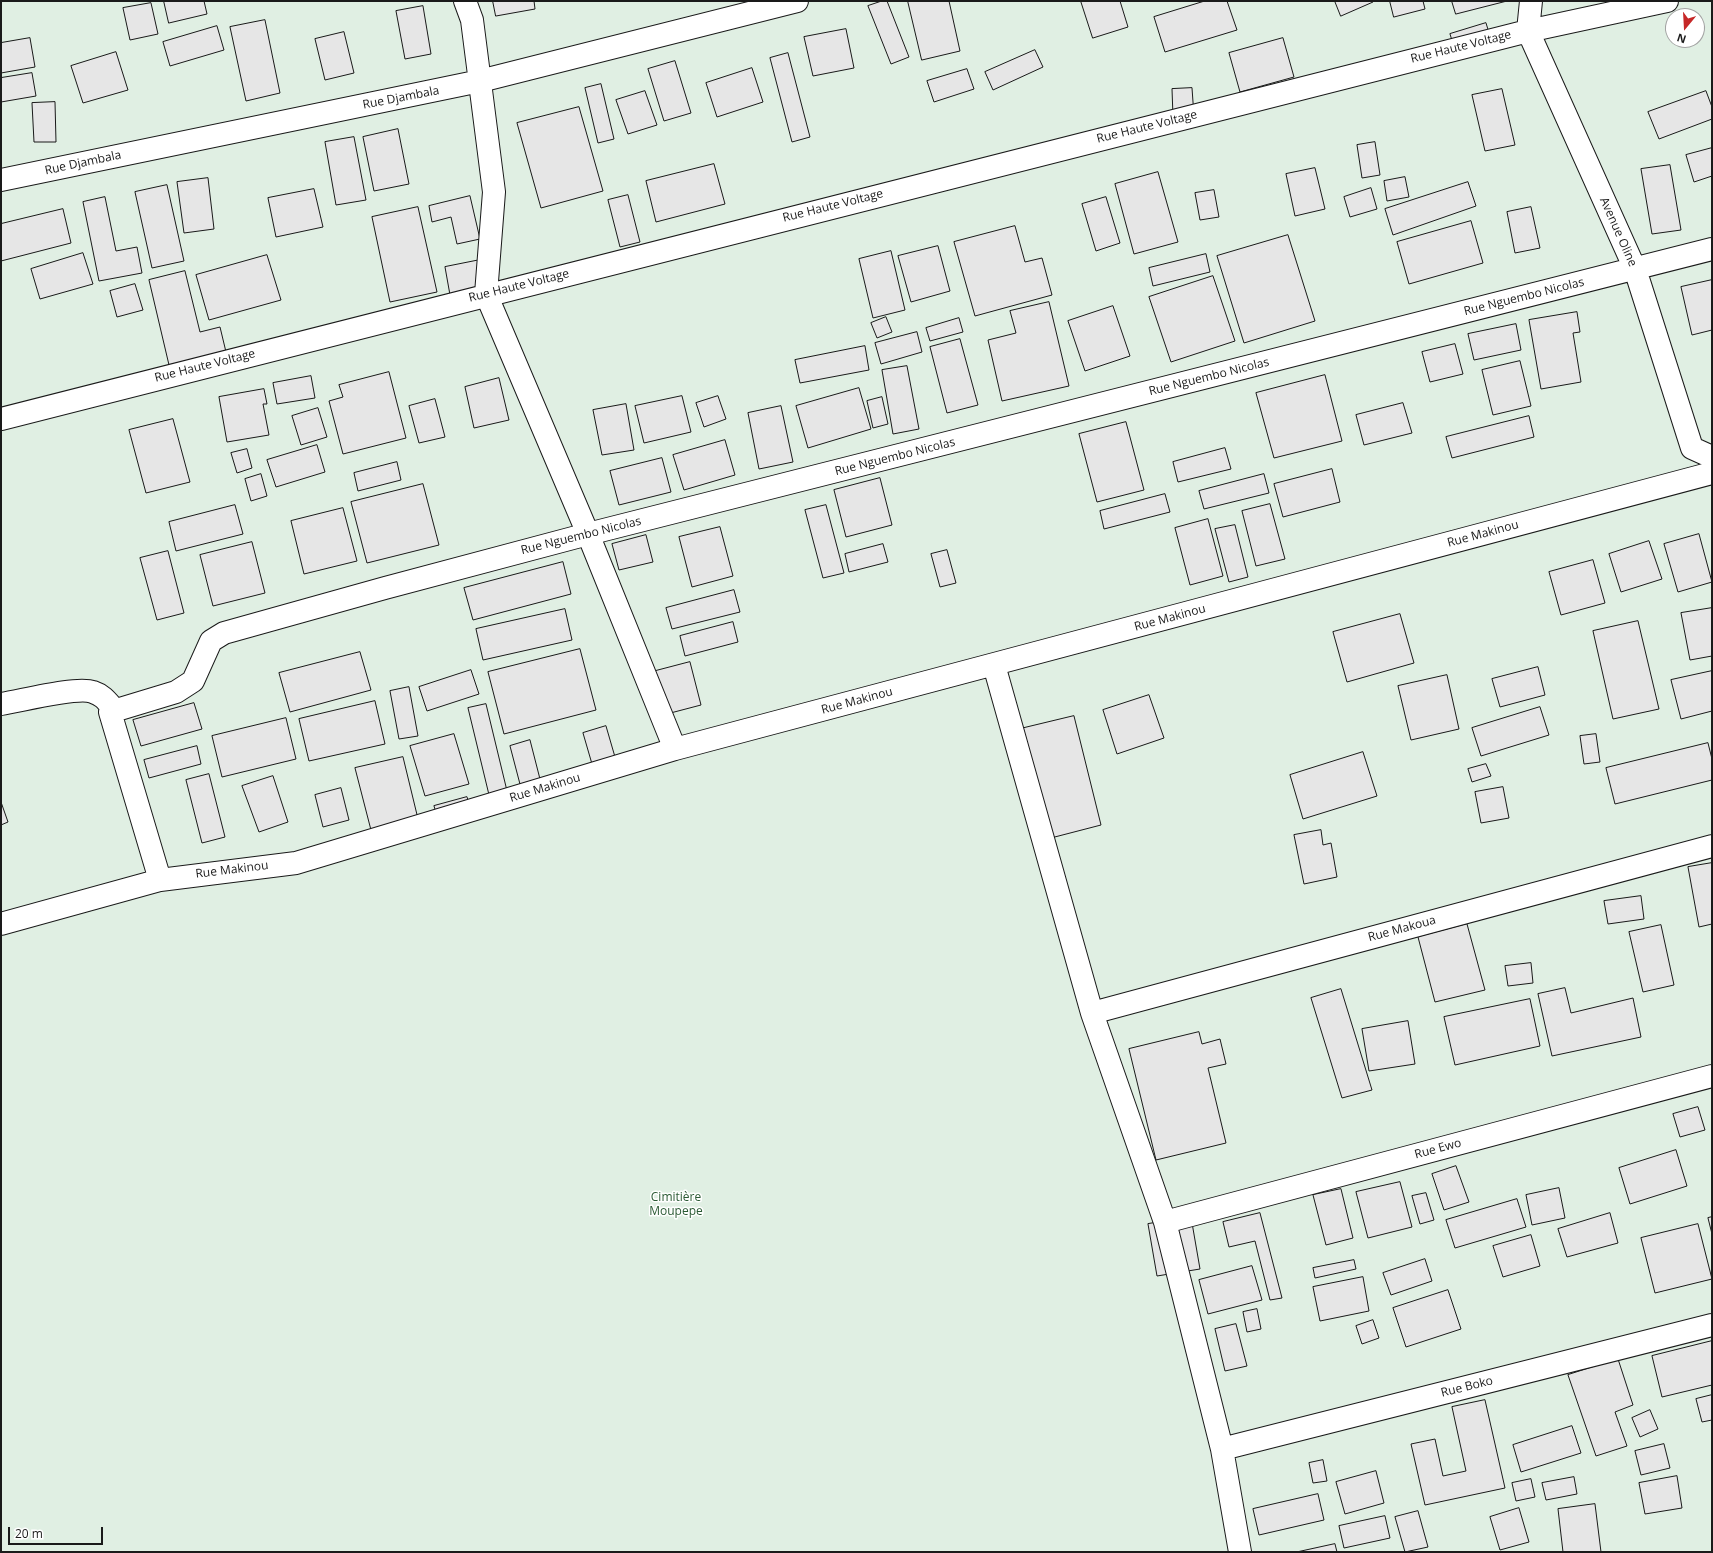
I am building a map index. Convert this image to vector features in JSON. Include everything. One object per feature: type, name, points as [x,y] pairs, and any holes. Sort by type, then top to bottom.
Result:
[{"type":"street","points":[[466,1],[472,20],[494,192],[486,294],[588,534],[675,749]]},
{"type":"street","name":"Rue Djambala","points":[[1,180],[480,82],[797,1]]},
{"type":"street","name":"Avenue Oline","points":[[1530,1],[1528,31],[1635,269],[1692,448],[1712,457]]},
{"type":"street","name":"Rue Haute Voltage","points":[[1,419],[486,294],[1528,31],[1667,1]]},
{"type":"street","name":"Rue Nguembo Nicolas","points":[[110,712],[176,692],[193,681],[211,641],[224,633],[588,534],[1712,249]]},
{"type":"street","name":"Rue Makinou","points":[[1,924],[160,880],[296,863],[675,749],[1712,473]]},
{"type":"street","points":[[994,665],[1092,1013],[1165,1222],[1222,1449],[1240,1552]]},
{"type":"street","points":[[1,704],[74,691],[91,691],[103,696],[112,707],[110,712],[160,880]]},
{"type":"street","name":"Rue Makoua","points":[[1092,1013],[1712,846]]},
{"type":"street","name":"Rue Ewo","points":[[1165,1222],[1712,1076]]},
{"type":"street","name":"Rue Boko","points":[[1222,1449],[1712,1326]]},
{"type":"green space","name":"Cimitière Moupepe","points":[[1,1],[1712,1],[1712,1552],[1,1552]]},
{"type":"building","points":[[164,1],[204,1],[207,14],[169,23]]},
{"type":"building","points":[[493,1],[534,1],[535,9],[496,16]]},
{"type":"building","points":[[882,1],[887,1],[909,57],[891,64],[868,6]]},
{"type":"building","points":[[908,1],[949,1],[960,51],[922,60]]},
{"type":"building","points":[[1081,1],[1120,1],[1128,27],[1093,38]]},
{"type":"building","points":[[1205,1],[1227,1],[1237,30],[1165,52],[1154,17]]},
{"type":"building","points":[[1335,1],[1373,1],[1373,2],[1341,16]]},
{"type":"building","points":[[1390,1],[1423,1],[1425,9],[1394,17]]},
{"type":"building","points":[[1452,1],[1507,1],[1456,14]]},
{"type":"building","points":[[151,3],[158,34],[130,40],[123,8]]},
{"type":"building","points":[[423,6],[431,54],[405,59],[396,11]]},
{"type":"building","points":[[265,20],[280,93],[246,101],[230,27]]},
{"type":"building","points":[[1486,23],[1490,36],[1454,47],[1450,34]]},
{"type":"building","points":[[217,26],[224,50],[170,66],[163,42]]},
{"type":"building","points":[[846,29],[854,68],[813,76],[804,37]]},
{"type":"building","points":[[344,32],[354,73],[325,80],[315,39]]},
{"type":"building","points":[[30,38],[35,67],[1,73],[1,43]]},
{"type":"building","points":[[1283,38],[1294,77],[1240,92],[1229,53]]},
{"type":"building","points":[[1035,50],[1043,67],[993,90],[985,72]]},
{"type":"building","points":[[116,52],[128,90],[83,103],[71,66]]},
{"type":"building","points":[[788,53],[810,137],[792,142],[770,58]]},
{"type":"building","points":[[675,61],[691,113],[664,121],[648,69]]},
{"type":"building","points":[[752,68],[763,102],[717,117],[706,83]]},
{"type":"building","points":[[967,69],[974,89],[934,102],[927,81]]},
{"type":"building","points":[[32,73],[36,96],[1,102],[1,78]]},
{"type":"building","points":[[601,84],[614,139],[598,143],[585,88]]},
{"type":"building","points":[[1192,88],[1194,116],[1173,117],[1172,89]]},
{"type":"building","points":[[1502,89],[1515,145],[1485,151],[1472,95]]},
{"type":"building","points":[[645,91],[657,125],[628,134],[616,100]]},
{"type":"building","points":[[1706,91],[1712,107],[1712,119],[1659,139],[1648,112]]},
{"type":"building","points":[[55,102],[56,142],[34,142],[32,103]]},
{"type":"building","points":[[579,107],[603,191],[541,208],[517,123]]},
{"type":"building","points":[[398,129],[409,184],[374,191],[363,137]]},
{"type":"building","points":[[354,137],[366,200],[336,205],[325,142]]},
{"type":"building","points":[[1375,142],[1380,175],[1362,178],[1357,145]]},
{"type":"building","points":[[1712,148],[1712,176],[1694,182],[1686,155]]},
{"type":"building","points":[[714,164],[725,204],[656,222],[646,181]]},
{"type":"building","points":[[1670,165],[1681,230],[1652,234],[1641,169]]},
{"type":"building","points":[[1315,168],[1325,209],[1295,216],[1286,174]]},
{"type":"building","points":[[1158,172],[1178,242],[1134,254],[1115,184]]},
{"type":"building","points":[[1405,177],[1409,197],[1387,201],[1384,181]]},
{"type":"building","points":[[208,178],[214,229],[184,233],[177,182]]},
{"type":"building","points":[[1468,182],[1476,206],[1393,235],[1385,209]]},
{"type":"building","points":[[167,185],[184,261],[152,268],[135,192]]},
{"type":"building","points":[[1371,188],[1377,209],[1350,217],[1344,197]]},
{"type":"building","points":[[314,189],[323,227],[276,237],[268,198]]},
{"type":"building","points":[[1214,190],[1219,217],[1200,220],[1195,193]]},
{"type":"building","points":[[628,195],[640,242],[620,247],[608,200]]},
{"type":"building","points":[[470,196],[480,239],[457,244],[451,217],[432,222],[429,206]]},
{"type":"building","points":[[105,197],[116,251],[137,247],[142,273],[99,281],[83,202]]},
{"type":"building","points":[[1106,197],[1120,243],[1096,251],[1082,204]]},
{"type":"building","points":[[418,207],[437,292],[390,302],[372,217]]},
{"type":"building","points":[[1531,207],[1540,248],[1515,253],[1507,212]]},
{"type":"building","points":[[63,209],[71,243],[1,261],[1,224]]},
{"type":"building","points":[[1471,221],[1483,263],[1409,284],[1397,242]]},
{"type":"building","points":[[1015,226],[1025,262],[1042,258],[1052,295],[975,316],[954,242]]},
{"type":"building","points":[[1288,235],[1315,321],[1244,343],[1217,256]]},
{"type":"building","points":[[938,246],[950,291],[911,302],[898,256]]},
{"type":"building","points":[[891,251],[905,310],[873,318],[859,259]]},
{"type":"building","points":[[83,253],[93,284],[40,299],[31,269]]},
{"type":"building","points":[[1206,254],[1210,272],[1153,286],[1149,268]]},
{"type":"building","points":[[267,255],[281,300],[209,320],[196,275]]},
{"type":"building","points":[[485,259],[490,287],[450,295],[445,267]]},
{"type":"building","points":[[185,271],[200,332],[220,327],[226,352],[169,365],[149,280]]},
{"type":"building","points":[[1213,276],[1235,341],[1171,362],[1149,297]]},
{"type":"building","points":[[1712,280],[1712,330],[1692,335],[1681,287]]},
{"type":"building","points":[[135,284],[143,310],[117,317],[110,291]]},
{"type":"building","points":[[1049,302],[1069,386],[1002,401],[988,340],[1016,333],[1010,311]]},
{"type":"building","points":[[1113,306],[1130,356],[1085,371],[1068,321]]},
{"type":"building","points":[[1577,312],[1580,332],[1573,333],[1581,382],[1541,389],[1529,320]]},
{"type":"building","points":[[886,317],[892,332],[877,338],[871,323]]},
{"type":"building","points":[[959,318],[963,332],[930,341],[926,328]]},
{"type":"building","points":[[1516,324],[1521,350],[1474,360],[1468,334]]},
{"type":"building","points":[[917,332],[922,352],[881,364],[875,343]]},
{"type":"building","points":[[960,339],[978,405],[947,413],[930,347]]},
{"type":"building","points":[[1455,344],[1463,374],[1430,382],[1422,352]]},
{"type":"building","points":[[865,346],[869,370],[800,383],[795,360]]},
{"type":"building","points":[[1520,361],[1531,406],[1493,415],[1482,370]]},
{"type":"building","points":[[907,366],[919,429],[893,434],[882,370]]},
{"type":"building","points":[[389,372],[406,438],[343,454],[329,401],[343,397],[339,385]]},
{"type":"building","points":[[1325,375],[1342,441],[1274,458],[1256,393]]},
{"type":"building","points":[[311,376],[315,398],[277,404],[273,383]]},
{"type":"building","points":[[499,378],[509,420],[474,428],[465,387]]},
{"type":"building","points":[[859,388],[871,429],[808,448],[796,406]]},
{"type":"building","points":[[264,389],[267,404],[263,404],[269,435],[227,442],[219,397]]},
{"type":"building","points":[[682,396],[691,432],[644,443],[635,406]]},
{"type":"building","points":[[718,396],[726,419],[704,427],[696,403]]},
{"type":"building","points":[[882,397],[888,424],[873,428],[867,401]]},
{"type":"building","points":[[435,399],[445,437],[419,443],[409,406]]},
{"type":"building","points":[[1403,403],[1412,433],[1364,445],[1356,415]]},
{"type":"building","points":[[626,404],[634,450],[602,455],[593,410]]},
{"type":"building","points":[[781,406],[793,462],[759,469],[748,413]]},
{"type":"building","points":[[318,408],[327,437],[301,445],[292,416]]},
{"type":"building","points":[[1529,416],[1534,437],[1452,458],[1446,437]]},
{"type":"building","points":[[173,419],[190,482],[146,493],[129,430]]},
{"type":"building","points":[[1126,422],[1144,490],[1097,502],[1079,434]]},
{"type":"building","points":[[725,440],[735,475],[684,490],[673,455]]},
{"type":"building","points":[[317,445],[325,472],[276,487],[267,460]]},
{"type":"building","points":[[1225,448],[1231,469],[1178,482],[1173,462]]},
{"type":"building","points":[[247,449],[252,468],[237,473],[231,453]]},
{"type":"building","points":[[662,458],[671,492],[619,505],[610,471]]},
{"type":"building","points":[[397,462],[401,480],[358,491],[354,473]]},
{"type":"building","points":[[1332,469],[1340,502],[1283,517],[1274,484]]},
{"type":"building","points":[[261,474],[267,496],[251,501],[245,479]]},
{"type":"building","points":[[1264,474],[1269,493],[1204,509],[1199,491]]},
{"type":"building","points":[[880,478],[892,525],[846,537],[834,490]]},
{"type":"building","points":[[423,484],[439,545],[367,563],[351,502]]},
{"type":"building","points":[[1165,494],[1170,512],[1104,529],[1100,511]]},
{"type":"building","points":[[1270,504],[1285,559],[1256,566],[1242,511]]},
{"type":"building","points":[[235,505],[243,534],[176,551],[169,522]]},
{"type":"building","points":[[826,505],[844,573],[823,578],[805,510]]},
{"type":"building","points":[[343,508],[357,561],[304,574],[291,521]]},
{"type":"building","points":[[1208,519],[1223,576],[1190,585],[1175,528]]},
{"type":"building","points":[[1235,525],[1248,577],[1229,582],[1215,529]]},
{"type":"building","points":[[720,527],[733,576],[692,587],[679,537]]},
{"type":"building","points":[[1699,534],[1712,582],[1678,592],[1664,544]]},
{"type":"building","points":[[646,535],[653,562],[619,570],[612,544]]},
{"type":"building","points":[[1649,541],[1662,579],[1621,592],[1609,554]]},
{"type":"building","points":[[252,542],[265,593],[213,606],[200,555]]},
{"type":"building","points":[[883,544],[888,562],[849,572],[845,554]]},
{"type":"building","points":[[947,550],[956,583],[940,587],[931,554]]},
{"type":"building","points":[[168,551],[184,613],[157,620],[140,558]]},
{"type":"building","points":[[1593,560],[1605,603],[1561,615],[1549,572]]},
{"type":"building","points":[[563,562],[571,594],[473,620],[464,588]]},
{"type":"building","points":[[734,590],[740,612],[672,629],[666,608]]},
{"type":"building","points":[[1712,608],[1712,656],[1690,660],[1681,613]]},
{"type":"building","points":[[565,609],[572,640],[483,660],[476,629]]},
{"type":"building","points":[[1400,614],[1414,663],[1347,682],[1333,632]]},
{"type":"building","points":[[1638,621],[1659,709],[1613,719],[1593,631]]},
{"type":"building","points":[[733,622],[738,642],[685,656],[680,636]]},
{"type":"building","points":[[580,649],[596,710],[504,734],[488,672]]},
{"type":"building","points":[[360,652],[371,690],[290,712],[279,673]]},
{"type":"building","points":[[690,662],[701,705],[659,716],[648,673]]},
{"type":"building","points":[[1538,667],[1545,695],[1500,707],[1492,679]]},
{"type":"building","points":[[471,670],[479,694],[427,711],[419,687]]},
{"type":"building","points":[[1712,671],[1712,711],[1681,719],[1671,680]]},
{"type":"building","points":[[1447,675],[1459,729],[1411,740],[1398,686]]},
{"type":"building","points":[[409,687],[418,736],[399,739],[390,691]]},
{"type":"building","points":[[1149,695],[1164,738],[1117,754],[1103,710]]},
{"type":"building","points":[[375,701],[385,744],[309,761],[299,719]]},
{"type":"building","points":[[194,703],[202,729],[141,746],[133,720]]},
{"type":"building","points":[[486,704],[508,795],[490,799],[468,708]]},
{"type":"building","points":[[1540,707],[1549,735],[1481,756],[1472,728]]},
{"type":"building","points":[[1074,716],[1101,825],[1047,839],[1020,729]]},
{"type":"building","points":[[286,718],[296,759],[222,777],[212,736]]},
{"type":"building","points":[[606,726],[615,757],[592,764],[583,733]]},
{"type":"building","points":[[454,734],[469,784],[425,796],[410,746]]},
{"type":"building","points":[[1596,734],[1600,762],[1584,764],[1580,736]]},
{"type":"building","points":[[530,740],[541,783],[521,788],[510,746]]},
{"type":"building","points":[[1708,743],[1712,759],[1712,780],[1615,804],[1606,768]]},
{"type":"building","points":[[197,746],[201,764],[149,778],[144,760]]},
{"type":"building","points":[[1363,752],[1377,796],[1303,819],[1290,775]]},
{"type":"building","points":[[403,757],[419,823],[372,834],[355,768]]},
{"type":"building","points":[[1486,764],[1491,776],[1472,782],[1468,769]]},
{"type":"building","points":[[209,774],[225,837],[202,843],[186,780]]},
{"type":"building","points":[[273,776],[288,822],[259,832],[242,786]]},
{"type":"building","points":[[1503,787],[1509,818],[1481,823],[1475,792]]},
{"type":"building","points":[[341,788],[349,820],[323,827],[315,795]]},
{"type":"building","points":[[467,797],[471,810],[438,819],[434,806]]},
{"type":"building","points":[[1,802],[8,822],[1,825]]},
{"type":"building","points":[[1321,830],[1323,845],[1331,843],[1337,877],[1304,884],[1294,835]]},
{"type":"building","points":[[1712,863],[1712,924],[1699,927],[1688,867]]},
{"type":"building","points":[[1641,896],[1644,919],[1608,924],[1604,901]]},
{"type":"building","points":[[1467,924],[1485,990],[1435,1002],[1418,937]]},
{"type":"building","points":[[1661,925],[1674,985],[1643,992],[1629,932]]},
{"type":"building","points":[[1531,963],[1533,983],[1508,986],[1505,966]]},
{"type":"building","points":[[1565,988],[1571,1013],[1633,998],[1641,1037],[1552,1056],[1538,994]]},
{"type":"building","points":[[1341,989],[1372,1090],[1342,1098],[1311,998]]},
{"type":"building","points":[[1530,999],[1540,1046],[1455,1065],[1444,1017]]},
{"type":"building","points":[[1408,1021],[1415,1064],[1369,1071],[1362,1029]]},
{"type":"building","points":[[1199,1032],[1202,1044],[1220,1039],[1226,1064],[1208,1068],[1226,1143],[1156,1160],[1129,1049]]},
{"type":"building","points":[[1698,1107],[1705,1130],[1680,1137],[1673,1114]]},
{"type":"building","points":[[1676,1150],[1687,1186],[1630,1204],[1619,1168]]},
{"type":"building","points":[[1456,1166],[1469,1202],[1444,1210],[1432,1174]]},
{"type":"building","points":[[1400,1182],[1412,1227],[1368,1238],[1356,1192]]},
{"type":"building","points":[[1559,1188],[1565,1218],[1532,1225],[1526,1195]]},
{"type":"building","points":[[1341,1189],[1353,1238],[1326,1245],[1313,1195]]},
{"type":"building","points":[[1426,1193],[1434,1220],[1420,1224],[1412,1196]]},
{"type":"building","points":[[1517,1199],[1526,1227],[1455,1248],[1446,1220]]},
{"type":"building","points":[[1260,1213],[1282,1298],[1270,1300],[1255,1241],[1229,1247],[1223,1222]]},
{"type":"building","points":[[1610,1213],[1618,1243],[1567,1257],[1558,1229]]},
{"type":"building","points":[[1191,1217],[1200,1269],[1157,1276],[1148,1224]]},
{"type":"building","points":[[1712,1217],[1712,1234],[1708,1218]]},
{"type":"building","points":[[1698,1224],[1712,1279],[1655,1293],[1641,1238]]},
{"type":"building","points":[[1531,1235],[1540,1266],[1503,1277],[1493,1246]]},
{"type":"building","points":[[1425,1259],[1432,1281],[1391,1295],[1383,1273]]},
{"type":"building","points":[[1354,1260],[1356,1269],[1315,1278],[1313,1268]]},
{"type":"building","points":[[1252,1266],[1262,1300],[1208,1314],[1199,1280]]},
{"type":"building","points":[[1363,1277],[1369,1311],[1320,1321],[1313,1287]]},
{"type":"building","points":[[1448,1290],[1461,1329],[1406,1347],[1393,1308]]},
{"type":"building","points":[[1257,1309],[1261,1329],[1247,1332],[1243,1312]]},
{"type":"building","points":[[1373,1320],[1379,1338],[1362,1344],[1356,1326]]},
{"type":"building","points":[[1236,1324],[1247,1366],[1225,1371],[1215,1329]]},
{"type":"building","points":[[1712,1341],[1712,1385],[1662,1397],[1652,1356]]},
{"type":"building","points":[[1618,1359],[1633,1405],[1615,1412],[1627,1446],[1596,1456],[1568,1375]]},
{"type":"building","points":[[1712,1395],[1712,1420],[1702,1422],[1696,1399]]},
{"type":"building","points":[[1485,1400],[1505,1488],[1425,1505],[1411,1444],[1435,1439],[1443,1476],[1466,1471],[1452,1407]]},
{"type":"building","points":[[1650,1410],[1658,1429],[1640,1437],[1632,1418]]},
{"type":"building","points":[[1572,1426],[1581,1453],[1521,1472],[1513,1445]]},
{"type":"building","points":[[1664,1444],[1670,1468],[1641,1475],[1635,1451]]},
{"type":"building","points":[[1323,1460],[1327,1481],[1313,1483],[1309,1463]]},
{"type":"building","points":[[1376,1471],[1384,1503],[1345,1514],[1336,1482]]},
{"type":"building","points":[[1677,1476],[1682,1508],[1645,1514],[1639,1483]]},
{"type":"building","points":[[1574,1477],[1577,1494],[1546,1500],[1542,1483]]},
{"type":"building","points":[[1531,1479],[1535,1497],[1516,1501],[1512,1483]]},
{"type":"building","points":[[1318,1494],[1324,1520],[1259,1535],[1253,1509]]},
{"type":"building","points":[[1595,1504],[1601,1552],[1563,1552],[1558,1509]]},
{"type":"building","points":[[1519,1508],[1529,1542],[1500,1550],[1490,1517]]},
{"type":"building","points":[[1418,1511],[1428,1547],[1405,1552],[1395,1517]]},
{"type":"building","points":[[1385,1516],[1390,1538],[1344,1548],[1339,1526]]},
{"type":"building","points":[[1335,1544],[1337,1552],[1297,1552]]}]
